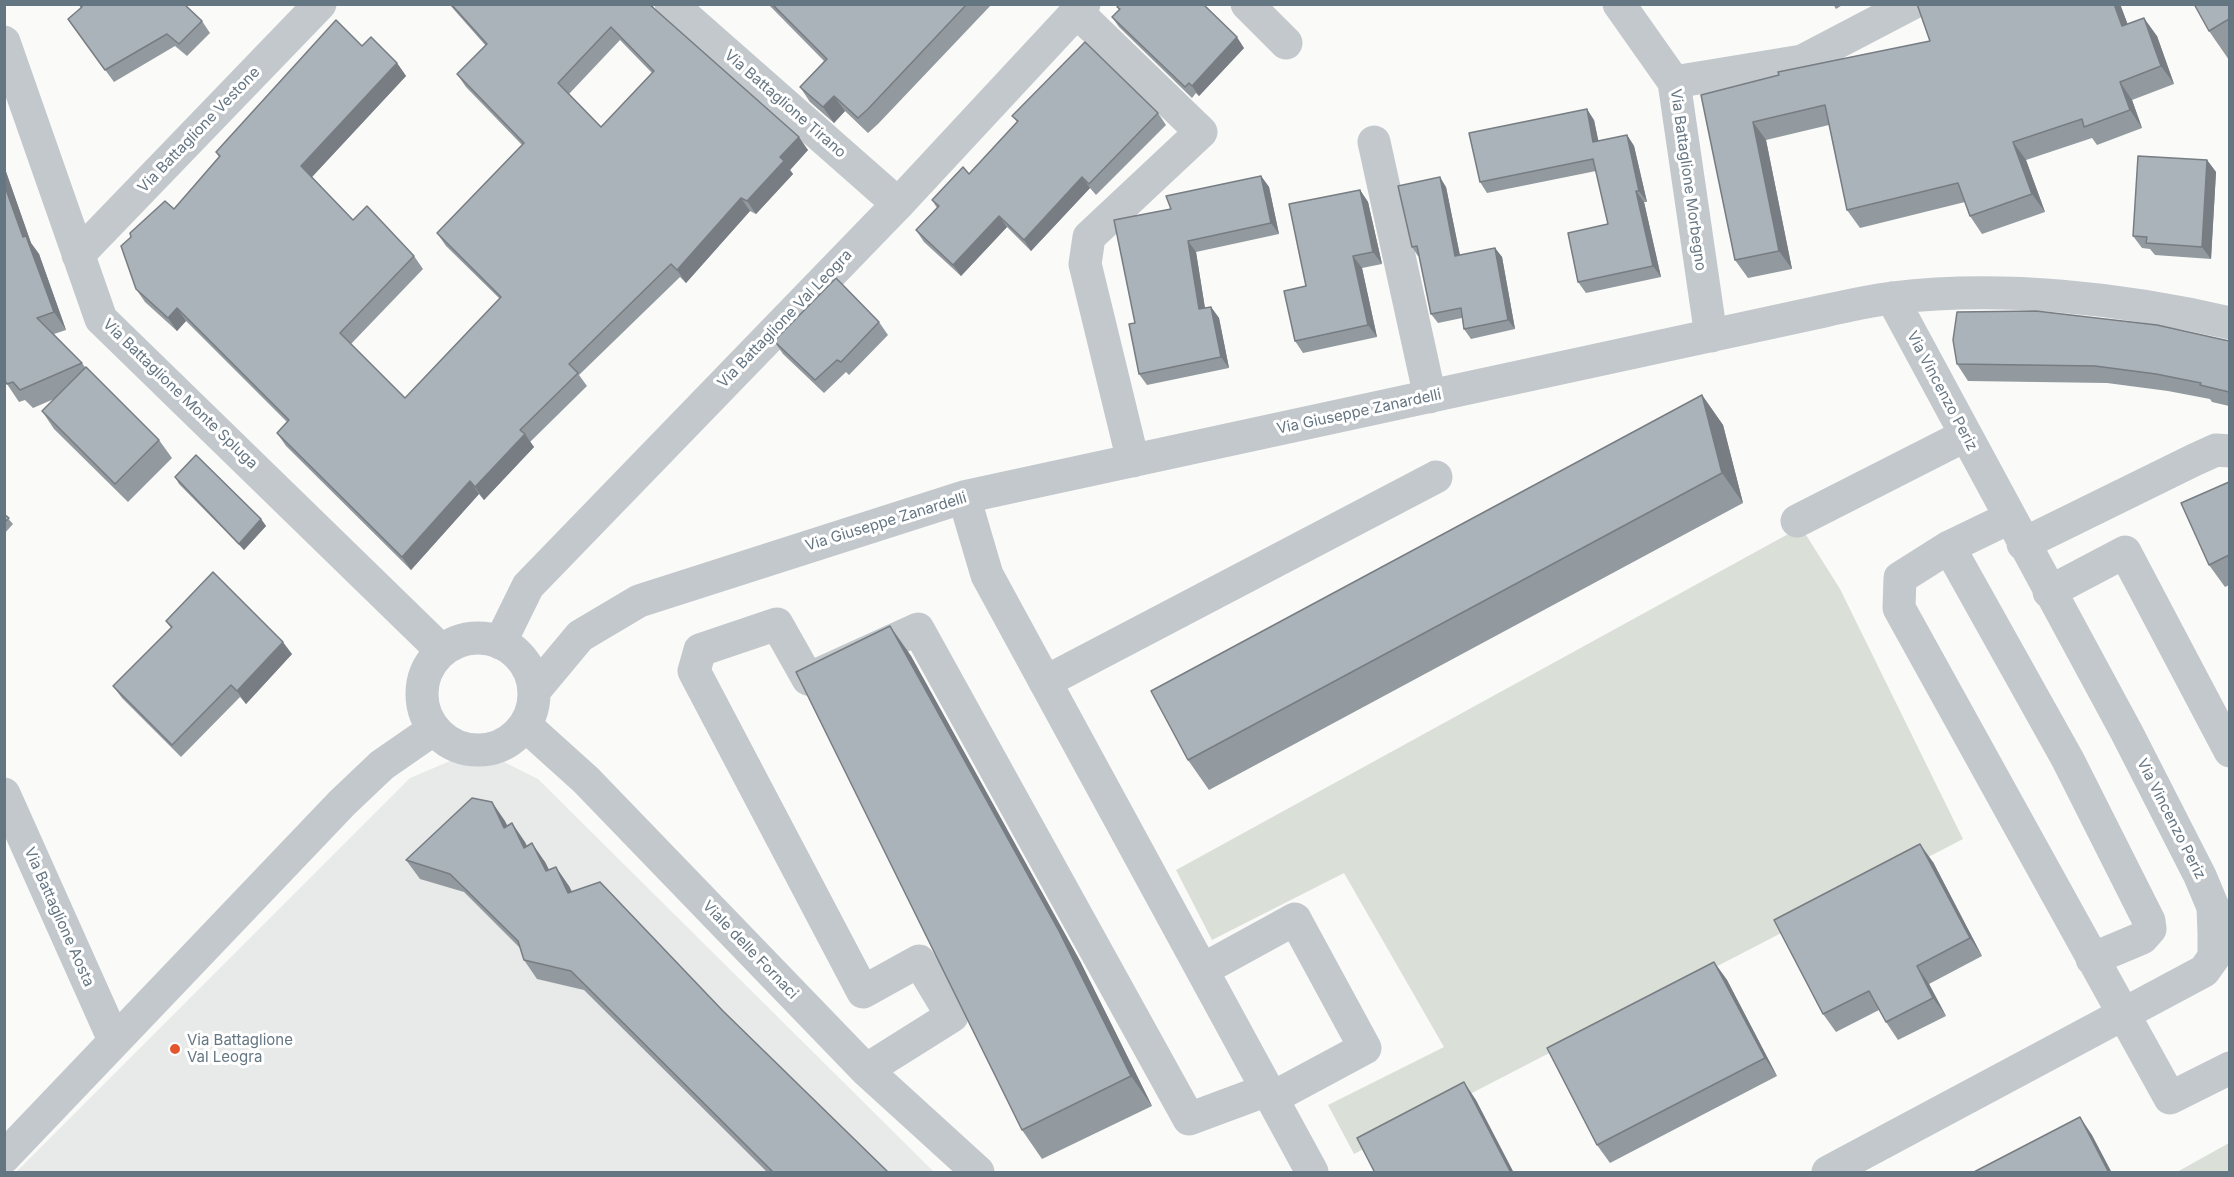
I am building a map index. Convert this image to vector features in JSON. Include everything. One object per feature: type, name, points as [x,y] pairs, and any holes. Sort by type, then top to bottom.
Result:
[{"type":"street","name":"Via Battaglione Vestone","points":[[78,255],[320,4]]},
{"type":"street","name":"Via Battaglione Tirano","points":[[671,4],[898,204]]},
{"type":"street","points":[[1247,4],[1286,43]]},
{"type":"street","name":"Via Battaglione Morbegno","points":[[1619,4],[1674,82],[1711,336]]},
{"type":"street","points":[[1674,82],[1802,61],[1911,4]]},
{"type":"street","name":"Via Battaglione Val Leogra","points":[[500,643],[528,586],[898,204],[1080,8]]},
{"type":"street","points":[[1080,8],[1201,132],[1089,237],[1085,264],[1133,462]]},
{"type":"street","name":"Via Battaglione Monte Spluga","points":[[4,42],[101,319],[442,651]]},
{"type":"street","points":[[1374,142],[1430,397]]},
{"type":"street","name":"Via Giuseppe Zanardelli","points":[[535,690],[580,636],[639,601],[964,497],[1892,298],[2004,294],[2116,302],[2229,323]]},
{"type":"street","name":"Via Vincenzo Periz","points":[[1828,1173],[2204,970],[2214,957],[2213,907],[2200,876],[2127,733],[1892,298]]},
{"type":"street","points":[[1797,521],[1966,435]]},
{"type":"street","points":[[2229,451],[2216,450],[2016,531],[1949,547],[1900,578],[1899,608],[2122,1015],[2170,1098],[2229,1068]]},
{"type":"street","points":[[1045,682],[1436,477]]},
{"type":"street","points":[[964,497],[987,575],[1312,1173]]},
{"type":"street","points":[[1949,547],[2068,760],[2149,921],[2150,929],[2142,938],[2092,959]]},
{"type":"street","points":[[2049,592],[2125,552],[2229,752]]},
{"type":"street","points":[[866,1070],[952,1016],[919,961],[863,992],[694,671],[700,650],[777,624],[808,679],[918,629],[1189,1119],[1269,1094],[1365,1048],[1295,919],[1202,970]]},
{"type":"street","points":[[470,639],[500,643],[518,654],[530,670],[535,690],[534,703],[525,725],[506,744],[481,750],[454,746],[434,729],[424,710],[422,688],[429,668],[442,651],[455,643],[470,639]]},
{"type":"street","name":"Viale delle Fornaci","points":[[525,725],[586,780],[866,1070],[978,1173]]},
{"type":"street","points":[[4,1158],[342,803],[382,765],[434,729]]},
{"type":"street","name":"Via Battaglione Aosta","points":[[4,794],[114,1040]]},
{"type":"shaded area","points":[[1801,527],[1840,589],[1963,839],[1354,1154],[1328,1105],[1444,1047],[1344,873],[1212,940],[1176,870]]},
{"type":"shaded area","points":[[478,757],[502,761],[538,779],[934,1172],[16,1172],[410,778],[455,759]]},
{"type":"shaded area","points":[[2229,1143],[2229,1172],[2177,1172]]},
{"type":"building","points":[[79,4],[184,4],[202,21],[179,44],[167,34],[105,70],[68,19],[82,7]]},
{"type":"building","points":[[451,4],[649,4],[799,137],[780,157],[784,161],[747,201],[741,198],[677,270],[671,264],[569,364],[578,373],[520,430],[525,434],[475,487],[470,481],[402,557],[277,433],[289,420],[177,308],[168,318],[136,289],[121,246],[131,237],[130,233],[165,201],[174,209],[220,156],[216,152],[336,20],[362,46],[371,37],[397,63],[301,166],[353,220],[367,206],[414,256],[340,333],[405,398],[501,297],[437,233],[524,143],[457,74],[487,44]],"holes":[[[611,27],[654,71],[601,127],[558,83]]]},
{"type":"building","points":[[772,4],[967,4],[858,118],[834,96],[823,107],[800,87],[827,59]]},
{"type":"building","points":[[1120,4],[1203,4],[1237,37],[1192,86],[1189,83],[1185,87],[1112,17],[1120,9],[1117,7]]},
{"type":"building","points":[[1917,4],[2114,4],[2122,26],[2144,18],[2161,66],[2120,82],[2130,110],[2084,127],[2082,119],[2013,142],[2032,194],[1970,216],[1958,183],[1847,210],[1825,105],[1753,122],[1779,251],[1735,260],[1701,95],[1779,75],[1778,72],[1930,41]]},
{"type":"building","points":[[2194,4],[2229,4],[2229,19],[2209,31]]},
{"type":"building","points":[[1085,42],[1158,113],[1089,184],[1082,177],[1024,240],[999,216],[953,265],[916,230],[939,206],[932,200],[963,167],[969,174],[1018,121],[1012,116]]},
{"type":"building","points":[[1587,109],[1593,142],[1627,135],[1639,191],[1636,191],[1653,266],[1578,282],[1568,233],[1608,224],[1593,159],[1480,182],[1469,133]]},
{"type":"building","points":[[2138,156],[2207,160],[2202,247],[2146,243],[2147,237],[2133,236]]},
{"type":"building","points":[[1261,176],[1271,223],[1188,241],[1199,309],[1211,307],[1221,357],[1139,374],[1129,324],[1135,323],[1114,220],[1171,209],[1166,196]]},
{"type":"building","points":[[1440,177],[1455,256],[1495,248],[1508,320],[1464,329],[1461,308],[1431,314],[1417,246],[1412,247],[1398,186]]},
{"type":"building","points":[[4,184],[54,312],[37,318],[82,363],[20,390],[13,382],[7,384],[4,379]]},
{"type":"building","points":[[1360,190],[1373,252],[1353,256],[1368,325],[1295,341],[1284,291],[1306,286],[1289,204]]},
{"type":"building","points":[[836,278],[879,322],[841,362],[837,360],[815,380],[774,341]]},
{"type":"building","points":[[2036,311],[2157,325],[2229,341],[2229,392],[2200,385],[2201,383],[2156,374],[2095,366],[1957,364],[1953,340],[1957,312]]},
{"type":"building","points":[[86,367],[159,440],[115,484],[42,411]]},
{"type":"building","points":[[1702,395],[1722,473],[1188,760],[1151,691]]},
{"type":"building","points":[[196,455],[261,519],[239,544],[175,477]]},
{"type":"building","points":[[2229,482],[2229,555],[2209,565],[2181,503]]},
{"type":"building","points":[[213,572],[283,642],[237,691],[231,685],[172,745],[113,686],[172,627],[166,621]]},
{"type":"building","points":[[890,626],[1059,931],[1131,1076],[1022,1130],[796,672]]},
{"type":"building","points":[[472,798],[492,802],[504,828],[512,823],[524,848],[532,843],[546,871],[556,867],[568,893],[600,882],[723,1011],[889,1173],[774,1173],[571,971],[524,960],[518,941],[450,874],[406,860]]},
{"type":"building","points":[[1920,844],[1970,938],[1917,966],[1933,998],[1886,1022],[1869,991],[1823,1014],[1774,920]]},
{"type":"building","points":[[1714,962],[1765,1058],[1597,1145],[1547,1048]]},
{"type":"building","points":[[1464,1082],[1511,1173],[1375,1173],[1357,1138]]},
{"type":"building","points":[[2080,1117],[2109,1173],[1972,1173]]},
{"type":"place","name":"Via Battaglione Val Leogra","points":[[175,1049]]}]
